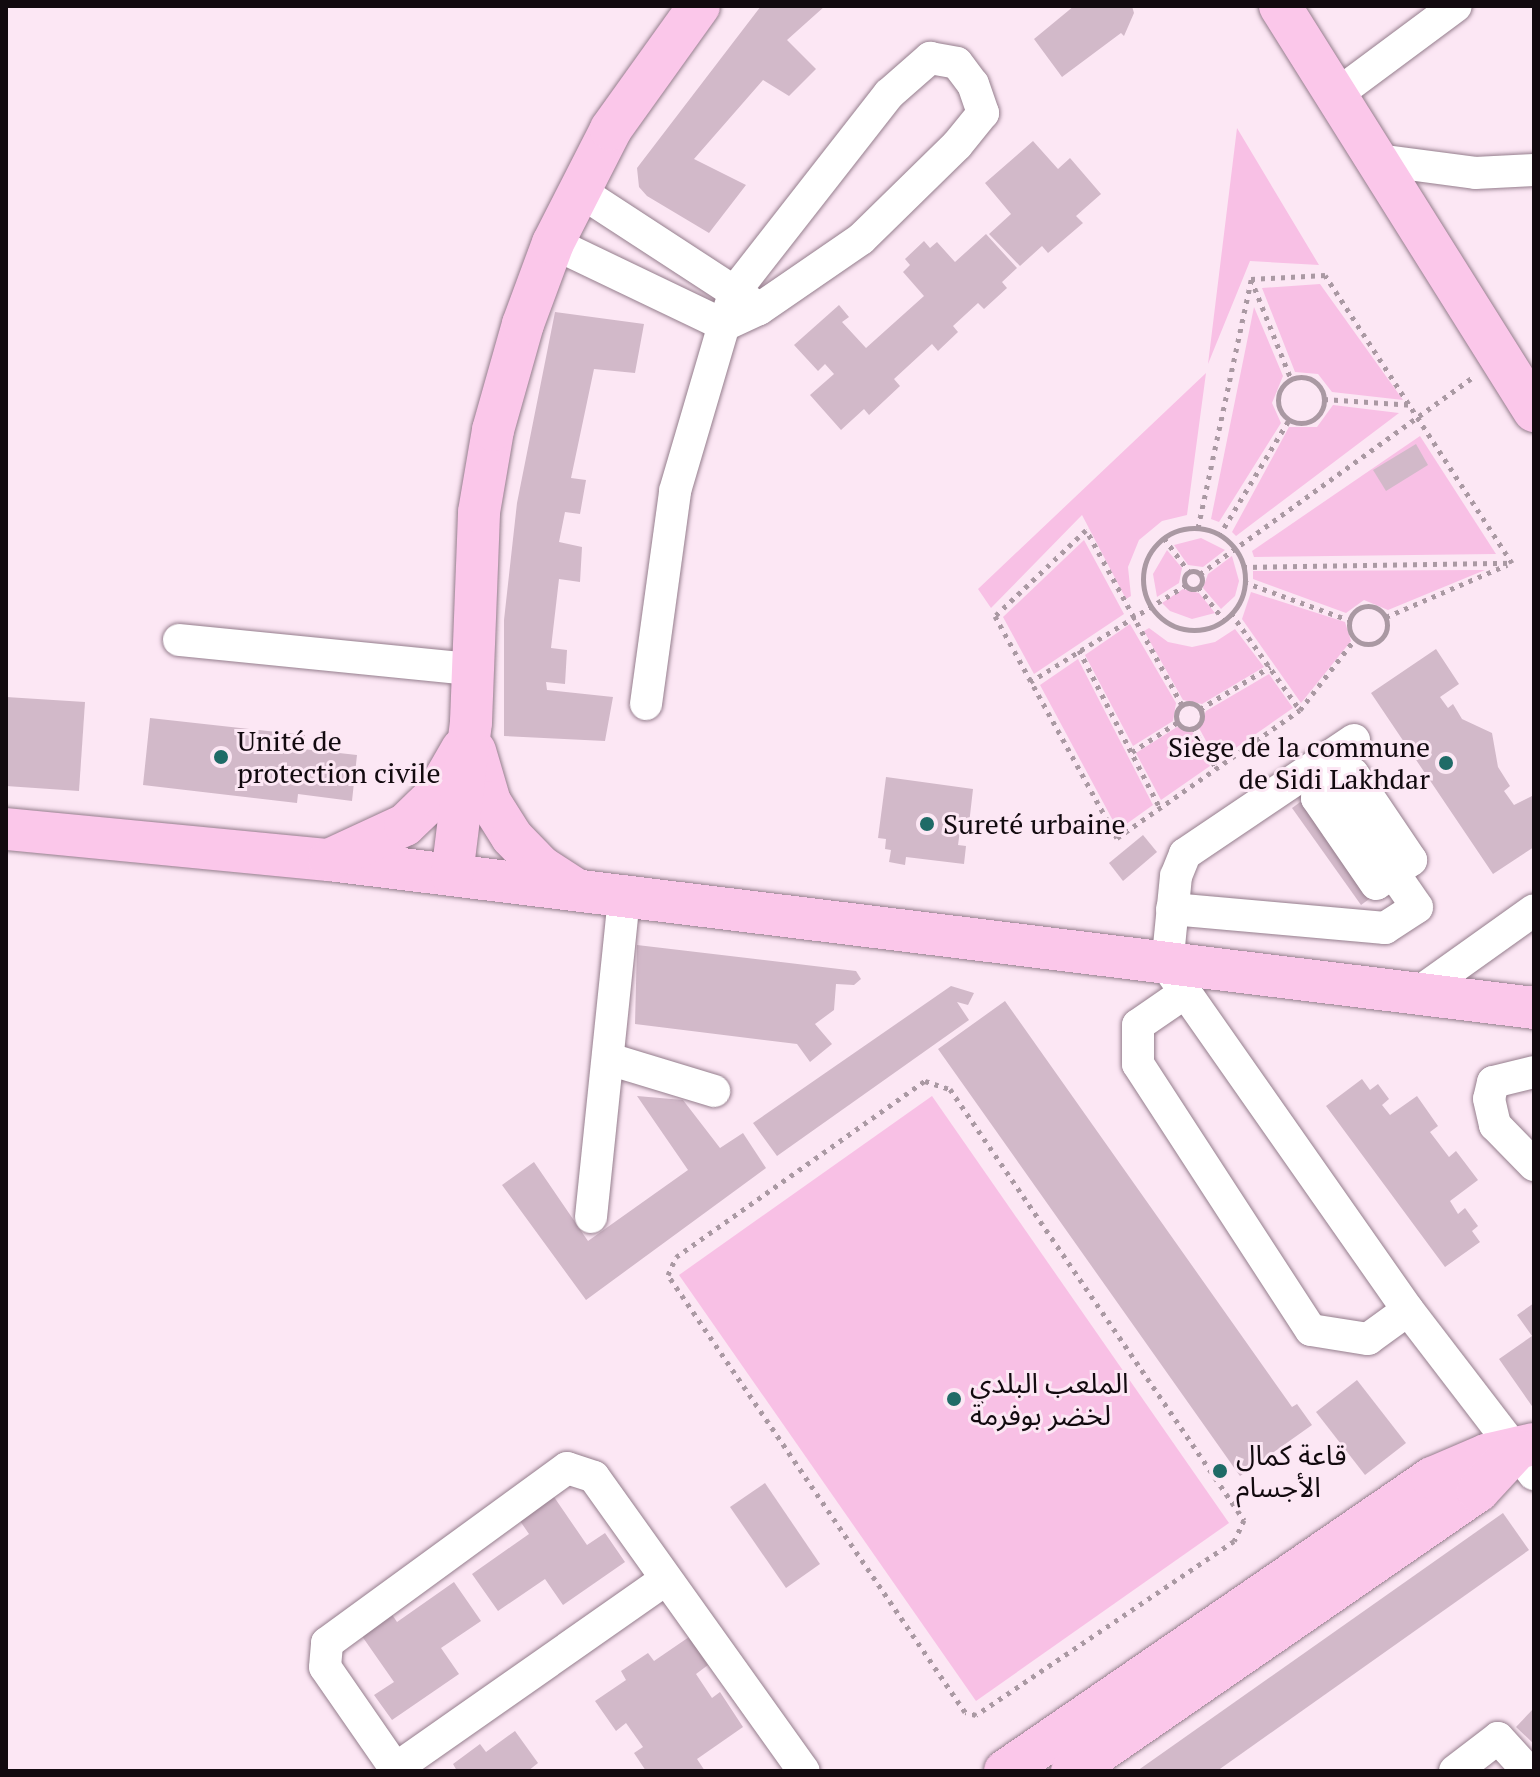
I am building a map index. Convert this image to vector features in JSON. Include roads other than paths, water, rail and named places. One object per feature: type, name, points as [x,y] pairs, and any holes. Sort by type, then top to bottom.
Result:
[{"type":"main road","points":[[452,875],[471,722],[479,512],[493,430],[523,324],[553,243],[578,190],[641,82],[699,6]]},
{"type":"main road","points":[[1280,6],[1534,411]]},
{"type":"main road","points":[[329,860],[405,825],[435,796],[457,761],[471,722]]},
{"type":"main road","points":[[471,722],[476,763],[497,814],[541,867],[576,890]]},
{"type":"main road","points":[[6,829],[329,860],[624,895],[1176,979],[1415,995],[1534,1008]]},
{"type":"main road","points":[[1005,1771],[1432,1478],[1486,1455],[1528,1456]]},
{"type":"main road","points":[[1072,1771],[1528,1456]]},
{"type":"street","points":[[1336,95],[1456,6]]},
{"type":"street","points":[[646,704],[675,491],[724,325],[747,300],[889,94],[930,58],[957,63],[973,84],[983,113],[861,239],[747,300]]},
{"type":"street","points":[[1378,160],[1475,173],[1534,170]]},
{"type":"street","points":[[578,190],[747,300]]},
{"type":"street","points":[[553,243],[724,325]]},
{"type":"street","points":[[179,640],[472,669]]},
{"type":"street","points":[[1354,740],[1326,776],[1317,798],[1376,884],[1411,860],[1353,774],[1326,776],[1185,854],[1172,909],[1176,979],[1408,1310],[1528,1456]]},
{"type":"street","points":[[1172,909],[1385,928],[1417,907],[1393,872]]},
{"type":"street","points":[[591,1217],[624,895]]},
{"type":"street","points":[[1415,995],[1534,910]]},
{"type":"street","points":[[1176,979],[1138,1025],[1138,1064],[1311,1330],[1368,1339],[1408,1310]]},
{"type":"street","points":[[609,1059],[714,1091]]},
{"type":"street","points":[[1534,1072],[1493,1082],[1489,1099],[1495,1125],[1534,1165]]},
{"type":"street","points":[[666,1579],[396,1770],[325,1667],[323,1650],[333,1637],[550,1475],[567,1468],[594,1477],[804,1771]]},
{"type":"street","points":[[1455,1771],[1498,1738],[1528,1771]]},
{"type":"place","name":"Unité de protection civile","points":[[221,757]]},
{"type":"place","name":"Siège de la commune de Sidi Lakhdar","points":[[1446,763]]},
{"type":"place","name":"Sureté urbaine","points":[[927,824]]},
{"type":"place","name":"الملعب البلدي لخضر بوفرمة","points":[[954,1399]]},
{"type":"place","name":"قاعة كمال الأجسام","points":[[1220,1471]]}]
